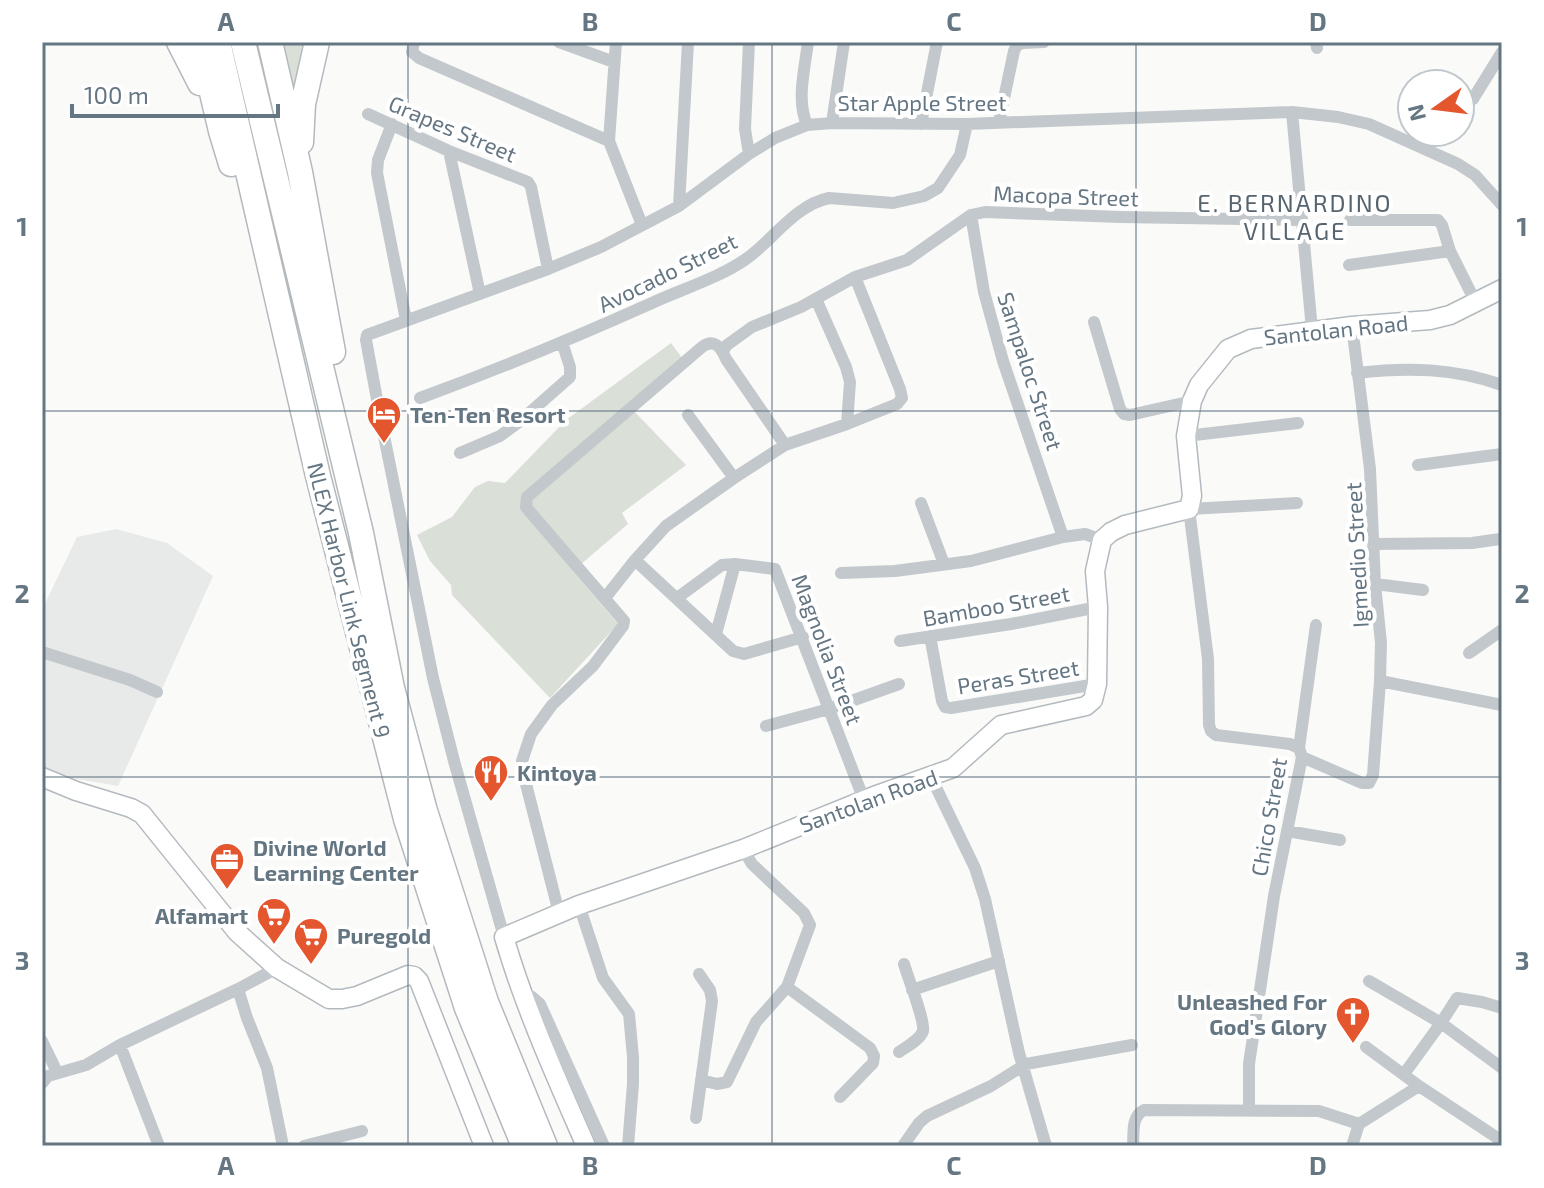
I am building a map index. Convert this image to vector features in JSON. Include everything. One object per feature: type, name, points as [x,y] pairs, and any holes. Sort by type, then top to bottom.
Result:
[{"type":"highway","points":[[179,42],[221,131]]},
{"type":"highway","points":[[200,42],[283,386],[318,476]]},
{"type":"highway","name":"NLEX Harbor Link Segment 9","points":[[218,42],[318,476],[406,819],[467,1008],[524,1146]]},
{"type":"highway","name":"NLEX Harbor Link Segment 9","points":[[243,42],[361,533],[392,688],[425,811],[486,1002],[545,1146]]},
{"type":"highway","points":[[270,42],[300,172],[336,370],[361,533]]},
{"type":"highway","points":[[300,172],[303,104],[317,42]]},
{"type":"street","points":[[559,42],[614,62]]},
{"type":"street","points":[[616,42],[609,141],[642,225]]},
{"type":"street","points":[[679,206],[688,42]]},
{"type":"street","points":[[749,42],[745,129],[749,154]]},
{"type":"street","points":[[807,125],[801,103],[808,42]]},
{"type":"street","points":[[832,123],[844,42]]},
{"type":"street","points":[[921,124],[937,42]]},
{"type":"street","points":[[999,122],[1017,45],[1044,42]]},
{"type":"street","points":[[413,47],[419,58],[609,141]]},
{"type":"street","points":[[1476,94],[1502,52]]},
{"type":"street","points":[[1292,112],[1312,330]]},
{"type":"street","name":"Star Apple Street","points":[[504,937],[433,678],[381,421],[367,335],[601,247],[679,206],[775,138],[807,125],[967,124],[1292,112],[1338,117],[1369,124],[1458,164],[1475,175],[1502,205]]},
{"type":"street","name":"Grapes Street","points":[[368,114],[528,182],[548,269]]},
{"type":"street","points":[[392,124],[378,160],[377,173],[406,320]]},
{"type":"street","name":"Avocado Street","points":[[420,398],[596,329],[710,278],[747,259],[782,226],[819,200],[829,198],[893,203],[924,196],[938,188],[960,155],[967,124]]},
{"type":"street","points":[[449,151],[480,294]]},
{"type":"street","name":"Macopa Street","points":[[723,351],[752,327],[816,299],[855,277],[907,260],[971,215],[985,212],[1301,220]]},
{"type":"street","name":"Sampaloc Street","points":[[971,215],[984,292],[995,333],[1063,537]]},
{"type":"street","points":[[1350,220],[1438,220],[1476,303]]},
{"type":"street","points":[[1349,265],[1450,251]]},
{"type":"street","points":[[605,598],[666,526],[734,478],[785,445],[897,404],[902,398],[855,277]]},
{"type":"street","name":"Santolan Road","points":[[1189,509],[1192,496],[1186,436],[1192,401],[1199,385],[1228,349],[1251,339],[1312,330],[1430,320],[1450,315],[1502,289]]},
{"type":"street","points":[[816,299],[848,375],[850,398],[847,424]]},
{"type":"street","points":[[1094,322],[1124,414],[1192,401]]},
{"type":"street","name":"Igmedio Street","points":[[1301,752],[1362,783],[1369,783],[1373,775],[1381,643],[1370,469],[1352,326]]},
{"type":"street","points":[[460,453],[500,436],[570,377],[562,342]]},
{"type":"street","points":[[559,913],[522,761],[531,734],[545,714],[593,666],[624,621],[526,507],[527,497],[710,342],[723,351],[785,445]]},
{"type":"street","points":[[1357,373],[1394,368],[1436,370],[1463,373],[1502,385]]},
{"type":"street","points":[[688,415],[734,478]]},
{"type":"street","points":[[1186,436],[1298,423]]},
{"type":"street","points":[[1418,465],[1502,454]]},
{"type":"street","points":[[921,503],[944,564]]},
{"type":"street","points":[[1097,684],[1095,571],[1102,540],[1125,525],[1189,509],[1297,503]]},
{"type":"street","name":"Chico Street","points":[[1189,509],[1208,659],[1211,731],[1216,735],[1290,744],[1301,752],[1274,896],[1249,1064],[1249,1110]]},
{"type":"street","points":[[841,573],[895,571],[971,561],[1085,534],[1102,540]]},
{"type":"street","points":[[1374,544],[1472,543],[1500,539]]},
{"type":"street","points":[[635,560],[739,654],[803,637]]},
{"type":"street","points":[[677,598],[715,569],[735,564],[716,634]]},
{"type":"street","name":"Magnolia Street","points":[[735,564],[775,569],[864,800]]},
{"type":"street","points":[[1375,584],[1423,590]]},
{"type":"street","name":"Bamboo Street","points":[[900,641],[1098,607]]},
{"type":"street","points":[[1301,752],[1316,625]]},
{"type":"street","points":[[1469,653],[1502,630]]},
{"type":"street","name":"Peras Street","points":[[930,636],[945,707],[1097,684]]},
{"type":"street","points":[[42,652],[130,680],[157,692]]},
{"type":"street","points":[[1380,681],[1502,705]]},
{"type":"street","points":[[766,726],[829,709],[899,684]]},
{"type":"street","name":"Santolan Road","points":[[504,937],[579,905],[743,849],[953,768],[1001,725],[1086,706],[1093,700],[1097,684]]},
{"type":"street","points":[[42,777],[142,814],[237,932],[277,968],[329,999],[357,996],[408,975],[414,976],[419,981],[482,1145]]},
{"type":"street","points":[[931,777],[975,868],[985,899],[1023,1066],[1046,1146]]},
{"type":"street","points":[[1287,831],[1340,840]]},
{"type":"street","points":[[701,1080],[717,1084],[727,1082],[756,1022],[787,987],[809,932],[809,919],[752,864],[743,849]]},
{"type":"street","points":[[579,905],[603,978],[629,1014],[633,1084],[628,1146]]},
{"type":"street","points":[[504,937],[524,998],[586,1146]]},
{"type":"street","points":[[912,990],[999,961]]},
{"type":"street","points":[[899,1052],[919,1037],[923,1030],[904,964]]},
{"type":"street","points":[[42,1083],[48,1076],[86,1065],[120,1045],[277,968]]},
{"type":"street","points":[[696,1118],[712,1001],[710,990],[699,974]]},
{"type":"street","points":[[1369,981],[1441,1023],[1502,1068]]},
{"type":"street","points":[[787,987],[870,1048],[874,1056],[873,1063],[840,1097]]},
{"type":"street","points":[[238,989],[267,1068],[283,1146]]},
{"type":"street","points":[[524,998],[532,997],[540,1004],[604,1146]]},
{"type":"street","points":[[1404,1074],[1457,998],[1502,1008]]},
{"type":"street","points":[[42,1041],[57,1072]]},
{"type":"street","points":[[120,1045],[159,1146]]},
{"type":"street","points":[[903,1146],[927,1116],[991,1086],[1026,1064],[1132,1045]]},
{"type":"street","points":[[1366,1047],[1502,1141]]},
{"type":"street","points":[[1352,1146],[1359,1124],[1419,1086]]},
{"type":"street","points":[[1133,1146],[1134,1120],[1144,1110],[1319,1111],[1359,1124]]},
{"type":"street","points":[[1486,1130],[1488,1146]]},
{"type":"street","points":[[304,1146],[362,1131]]},
{"type":"shaded area","points":[[279,42],[311,42],[296,113]]},
{"type":"shaded area","points":[[671,343],[688,366],[629,406],[686,465],[622,513],[628,524],[573,571],[618,624],[550,698],[452,595],[451,585],[430,561],[417,535],[452,517],[475,487],[488,481],[505,483],[566,420]]},
{"type":"shaded area","points":[[116,529],[167,543],[213,576],[118,786],[42,773],[42,610],[77,537]]},
{"type":"place","name":"Ten-Ten Resort","points":[[384,445]]},
{"type":"place","name":"Kintoya","points":[[491,803]]},
{"type":"place","name":"Divine World Learning Center","points":[[227,891]]},
{"type":"place","name":"Alfamart","points":[[274,946]]},
{"type":"place","name":"Puregold","points":[[311,966]]},
{"type":"place","name":"Unleashed For God's Glory","points":[[1353,1045]]},
{"type":"district","name":"E. BERNARDINO VILLAGE","points":[[1295,216]]}]
